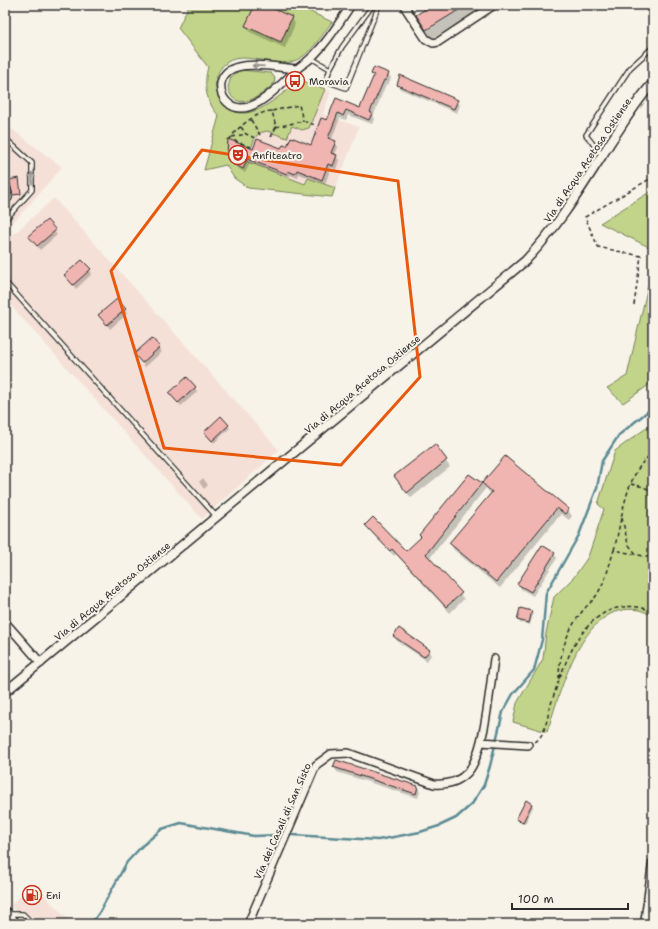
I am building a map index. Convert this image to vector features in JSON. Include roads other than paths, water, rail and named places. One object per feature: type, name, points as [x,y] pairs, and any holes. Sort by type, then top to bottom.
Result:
[{"type":"main road","points":[[6,913],[16,924]]},
{"type":"street","points":[[297,69],[243,65],[234,67],[226,72],[222,80],[222,94],[227,103],[236,108],[250,107],[279,87],[297,69],[311,58],[351,5]]},
{"type":"street","points":[[408,5],[406,9],[426,39],[433,43],[494,5]]},
{"type":"street","name":"Via di Acqua Acetosa Ostiense","points":[[5,692],[525,261],[550,235],[633,109],[653,83]]},
{"type":"street","points":[[5,622],[41,663]]},
{"type":"street","name":"Via dei Casali di San Sisto","points":[[248,924],[312,773],[323,758],[331,754],[348,754],[428,782],[446,784],[458,780],[468,772],[474,762],[481,742],[494,659]]},
{"type":"street","points":[[481,742],[528,746]]},
{"type":"street","points":[[645,924],[652,880],[653,863]]},
{"type":"lane","points":[[373,5],[342,47],[330,69],[326,81],[346,88],[379,5]]},
{"type":"lane","points":[[602,155],[586,135],[630,68],[653,47]]},
{"type":"lane","points":[[311,58],[330,69]]},
{"type":"lane","points":[[5,138],[32,163],[32,190],[5,220]]},
{"type":"lane","points":[[5,175],[10,198],[5,205]]},
{"type":"lane","points":[[7,284],[217,517]]},
{"type":"lane","points":[[6,913],[23,914],[33,924]]},
{"type":"waterway","points":[[292,835],[378,840],[420,832],[439,826],[456,818],[472,804],[484,785],[503,712],[513,694],[534,670],[542,640],[546,593],[579,535],[597,488],[602,461],[619,435],[653,407]]},
{"type":"waterway","points":[[91,924],[99,913],[127,862],[143,845],[162,829],[181,823],[254,836],[278,835]]},
{"type":"place","name":"Moravia","points":[[295,81]]},
{"type":"place","name":"Anfiteatro","points":[[238,155]]},
{"type":"place","name":"Eni","points":[[32,895]]}]
